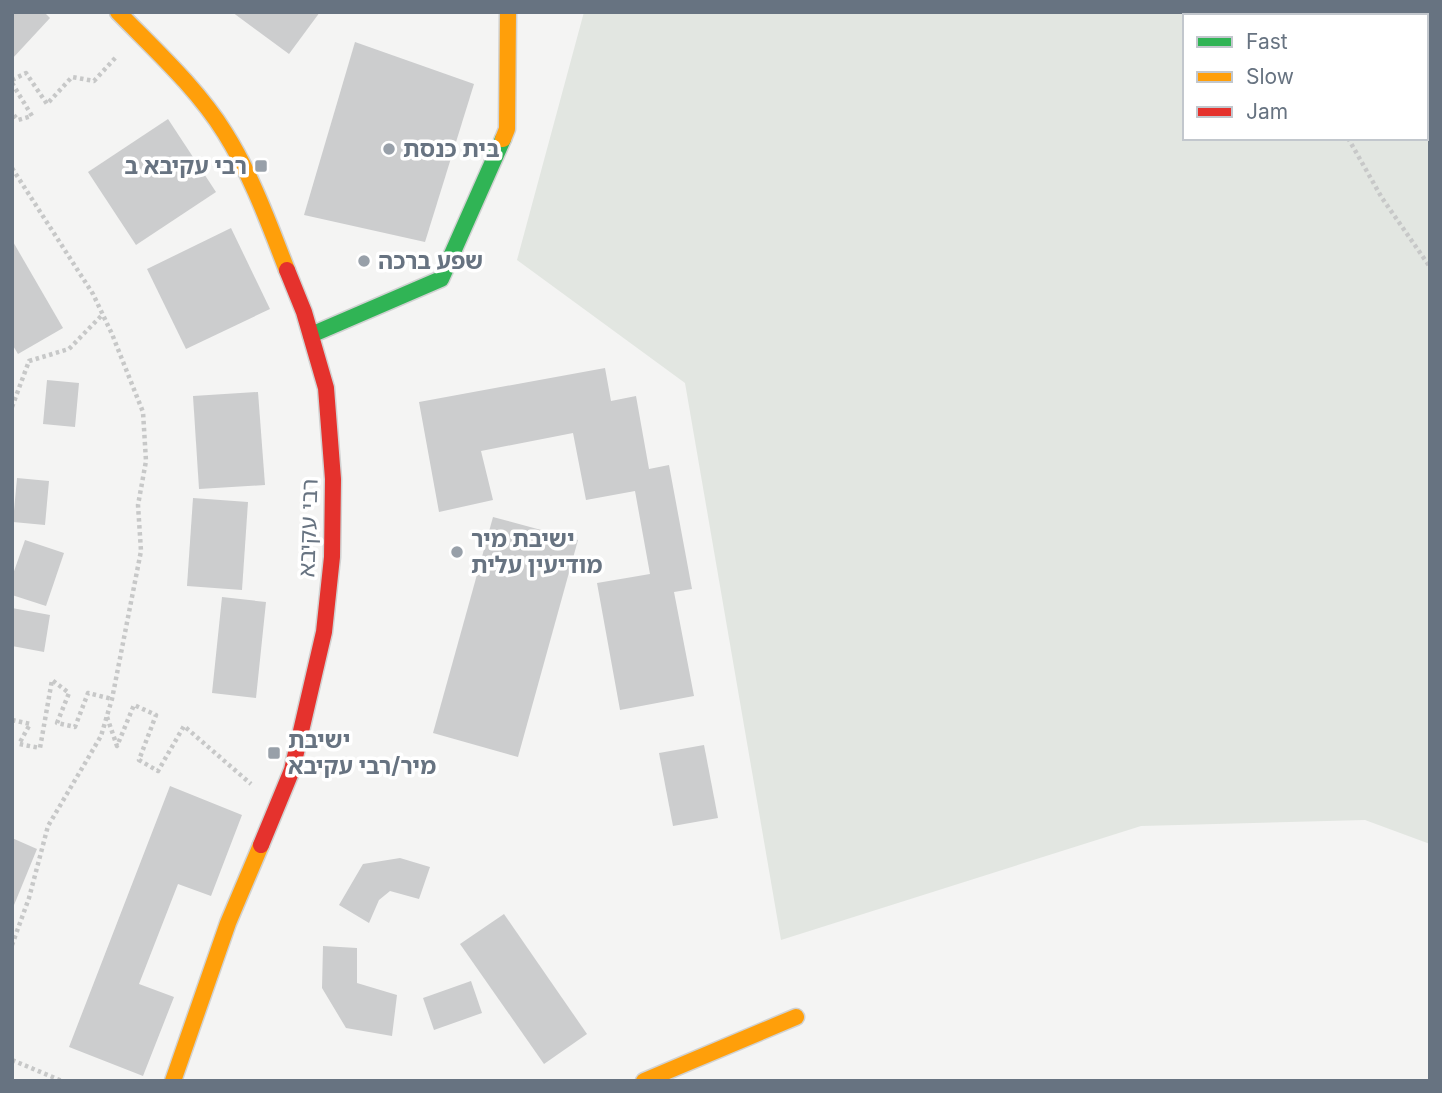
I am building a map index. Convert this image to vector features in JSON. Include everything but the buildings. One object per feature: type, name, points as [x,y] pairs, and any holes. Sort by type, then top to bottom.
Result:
[{"type":"street","name":"רבי עקיבא","points":[[118,12],[224,131],[250,177],[311,335],[326,388],[333,478],[332,557],[324,632],[292,771],[229,923],[173,1081]]},
{"type":"street","points":[[311,335],[441,279],[506,129],[508,12]]},
{"type":"street","points":[[644,1081],[796,1017]]},
{"type":"path","points":[[12,113],[18,120],[32,116],[12,81],[26,73],[47,104],[72,77],[94,81],[139,34]]},
{"type":"path","points":[[1349,140],[1382,198],[1430,267]]},
{"type":"path","points":[[12,168],[103,313],[143,412],[146,461],[138,505],[141,551],[112,698],[101,736],[48,826],[29,898],[12,945]]},
{"type":"path","points":[[12,407],[29,361],[69,349],[103,313]]},
{"type":"path","points":[[12,720],[30,724],[19,744],[40,748],[52,680],[69,693],[57,723],[75,727],[88,693],[112,698]]},
{"type":"path","points":[[107,716],[117,746],[134,705],[156,715],[139,760],[158,771],[184,726],[277,805]]},
{"type":"path","points":[[12,1060],[62,1081]]},
{"type":"shaded area","points":[[584,12],[1430,12],[1430,844],[1365,820],[1141,826],[781,940],[685,383],[517,260]]},
{"type":"traffic: fast","points":[[311,335],[441,279],[503,139]]},
{"type":"traffic: slow","points":[[118,12],[189,85],[214,116],[252,183],[287,270]]},
{"type":"traffic: slow","points":[[503,139],[507,129],[508,12]]},
{"type":"traffic: slow","points":[[173,1081],[228,923],[261,845]]},
{"type":"traffic: slow","points":[[644,1081],[796,1017]]},
{"type":"traffic: jam","points":[[261,845],[292,770],[324,632],[332,557],[333,479],[326,388],[304,312],[287,270]]},
{"type":"place","name":"בית כנסת","points":[[389,149]]},
{"type":"place","name":"רבי עקיבא ב","points":[[261,166]]},
{"type":"place","name":"שפע ברכה","points":[[364,261]]},
{"type":"place","name":"ישיבת מיר מודיעין עלית","points":[[457,552]]},
{"type":"place","name":"ישיבת מיר/רבי עקיבא","points":[[274,753]]}]
